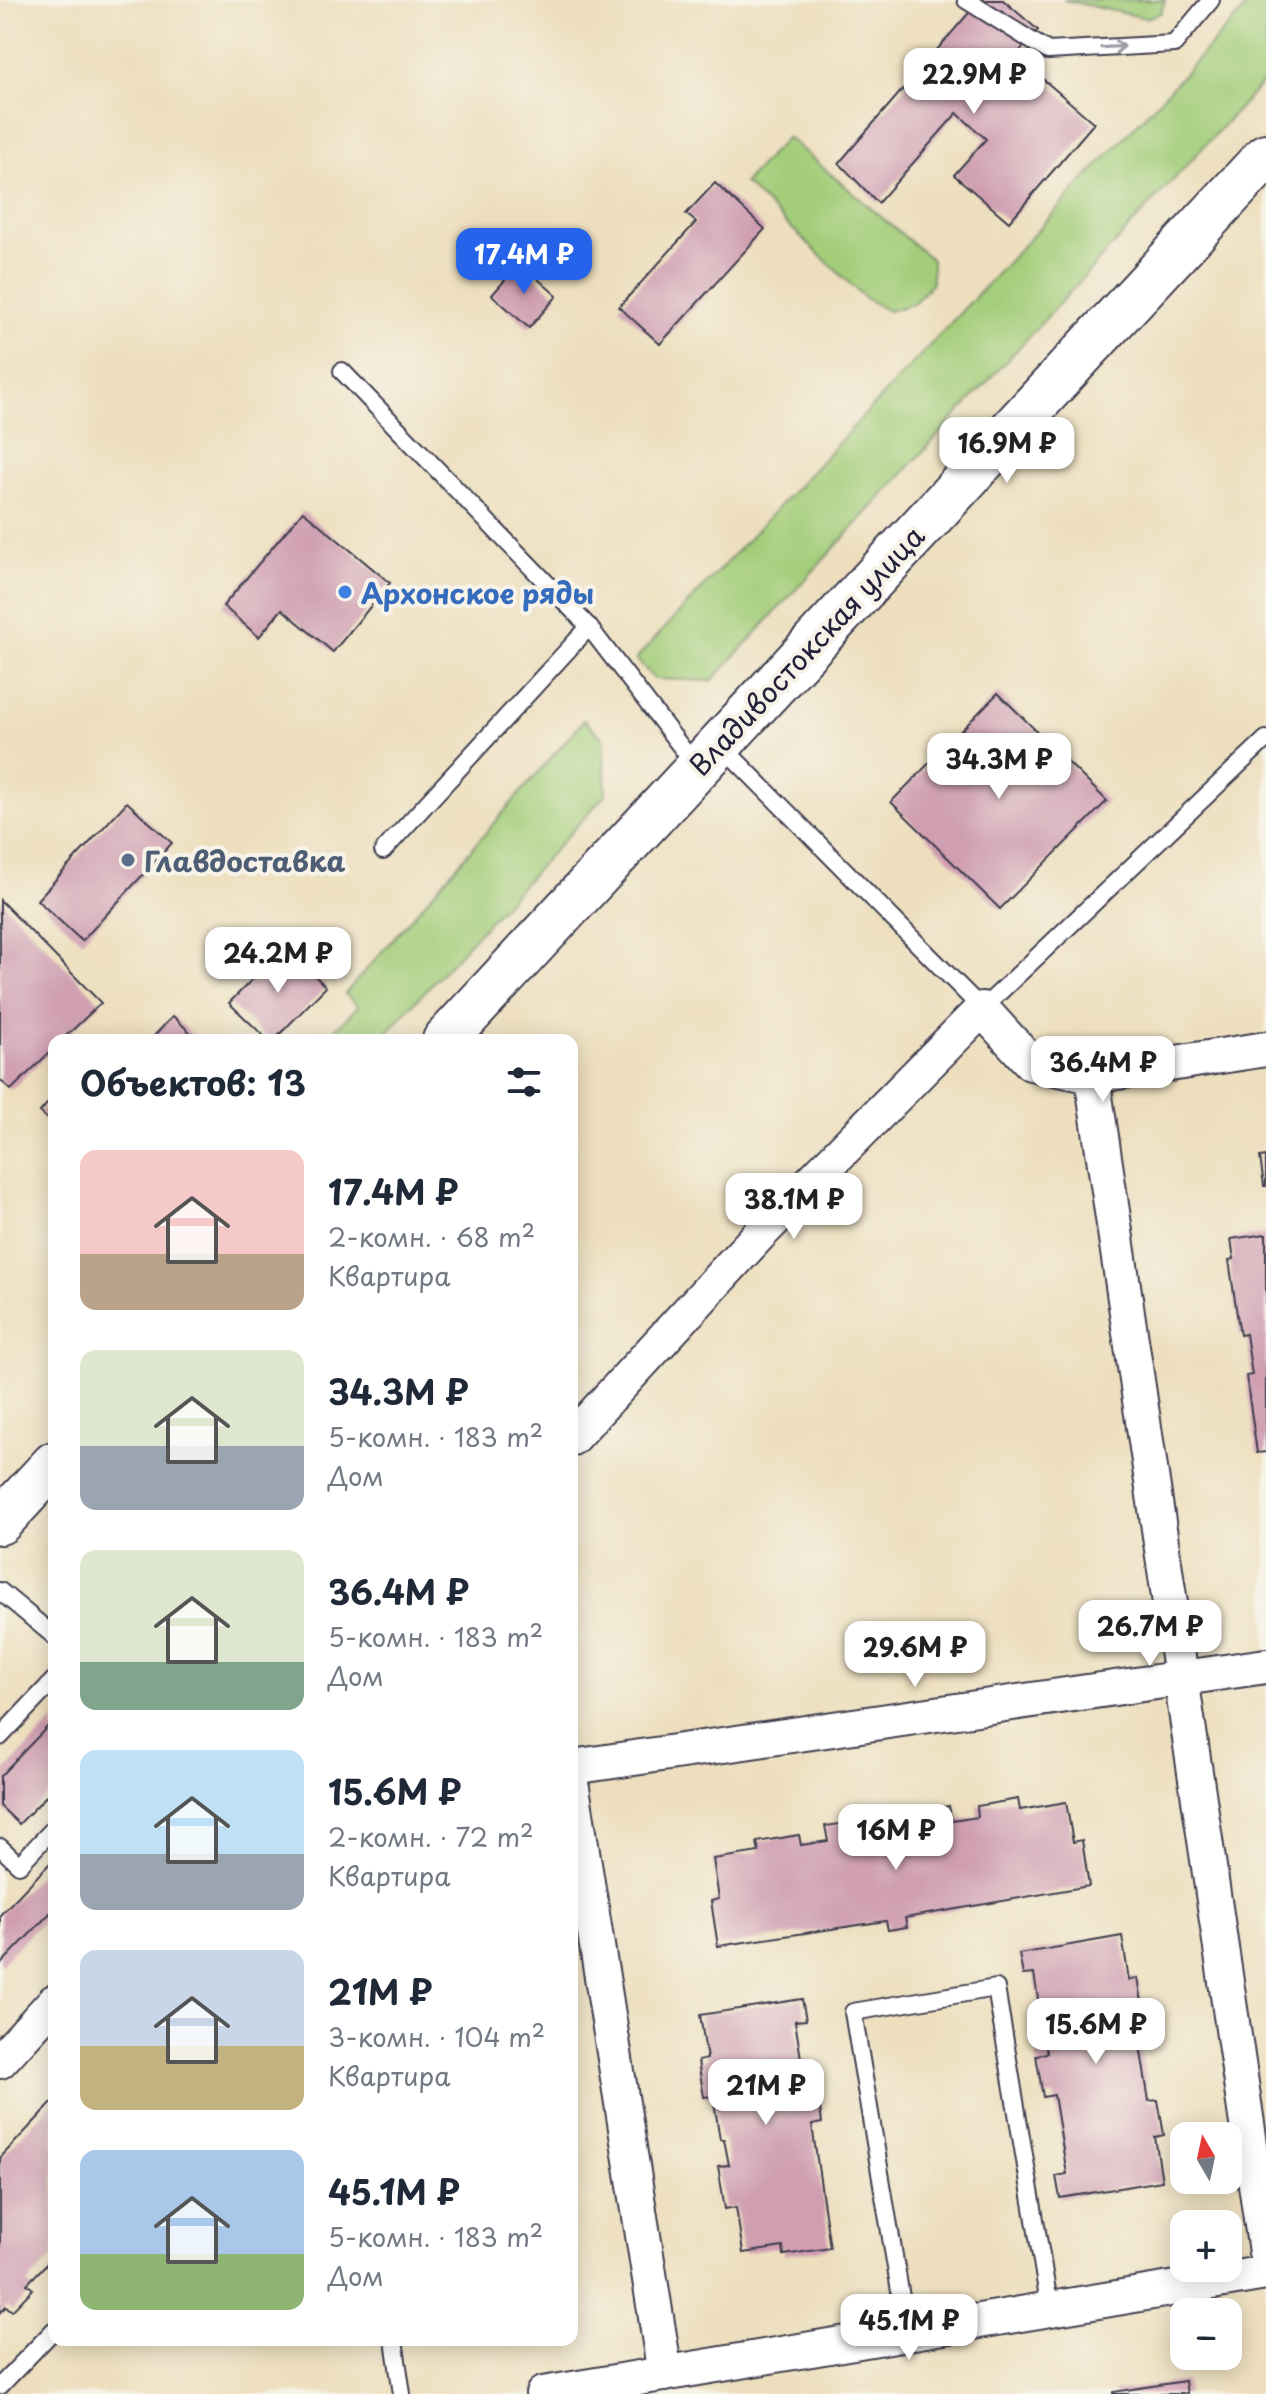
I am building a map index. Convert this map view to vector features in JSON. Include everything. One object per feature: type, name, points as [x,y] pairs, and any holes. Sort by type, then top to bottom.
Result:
[{"type":"main road","name":"Владивостокская улица","points":[[451,1034],[1266,156]]},
{"type":"main road","points":[[0,1522],[48,1470]]},
{"type":"street","points":[[578,1431],[758,1236],[982,1009],[1031,1063],[1092,1076],[1266,1049]]},
{"type":"street","points":[[1092,1076],[1266,2252]]},
{"type":"street","points":[[578,1766],[1182,1681],[1266,1666]]},
{"type":"street","points":[[578,1826],[665,2374]]},
{"type":"street","points":[[0,2061],[48,2009]]},
{"type":"street","points":[[543,2394],[1266,2273]]},
{"type":"lane","points":[[966,0],[1048,51],[1174,44],[1211,0]]},
{"type":"lane","points":[[342,371],[709,755],[982,1009],[1266,739]]},
{"type":"lane","points":[[383,851],[589,627]]},
{"type":"lane","points":[[0,1591],[48,1631]]},
{"type":"lane","points":[[0,1737],[48,1686]]},
{"type":"lane","points":[[0,1847],[19,1865],[48,1834]]},
{"type":"lane","points":[[907,2333],[853,2012],[996,1988],[1050,2309]]},
{"type":"lane","points":[[0,2386],[48,2336]]},
{"type":"lane","points":[[395,2346],[402,2394]]},
{"type":"green space","points":[[1063,0],[1165,0],[1161,13],[1146,18]]},
{"type":"green space","points":[[1253,0],[1266,0],[1266,79],[712,681],[654,679],[636,659]]},
{"type":"green space","points":[[787,137],[932,260],[932,283],[913,304],[888,311],[865,298],[744,183]]},
{"type":"green space","points":[[584,720],[603,738],[606,794],[386,1034],[331,1034],[358,1006],[345,994]]},
{"type":"building","points":[[980,0],[1003,0],[1038,30],[996,79],[1017,97],[1037,74],[1094,123],[1009,222],[954,175],[986,139],[957,113],[878,203],[839,163]]},
{"type":"building","points":[[715,183],[765,229],[660,344],[619,307],[696,222],[686,214]]},
{"type":"building","points":[[520,263],[557,296],[529,328],[492,295]]},
{"type":"building","points":[[303,511],[390,583],[333,652],[282,609],[259,637],[223,606]]},
{"type":"building","points":[[998,693],[1107,801],[1000,909],[891,802]]},
{"type":"building","points":[[127,802],[172,843],[82,941],[37,900]]},
{"type":"building","points":[[0,900],[101,1003],[68,1034],[48,1034],[48,1054],[11,1090],[0,1080]]},
{"type":"building","points":[[285,946],[326,987],[280,1034],[262,1034],[229,1003]]},
{"type":"building","points":[[173,1016],[192,1034],[156,1034]]},
{"type":"building","points":[[48,1103],[48,1119],[40,1112]]},
{"type":"building","points":[[1266,1156],[1266,1186],[1264,1186],[1260,1157]]},
{"type":"building","points":[[1266,1234],[1266,1452],[1257,1453],[1246,1376],[1252,1375],[1246,1334],[1240,1335],[1229,1260],[1234,1259],[1231,1239]]},
{"type":"building","points":[[48,1726],[48,1794],[19,1824],[0,1806],[0,1776]]},
{"type":"building","points":[[1018,1799],[1020,1810],[1066,1802],[1073,1842],[1082,1840],[1089,1886],[905,1918],[907,1927],[888,1930],[886,1921],[718,1946],[711,1901],[719,1899],[713,1859],[759,1852],[757,1842],[799,1835],[801,1845],[828,1841],[825,1826],[847,1823],[849,1833],[929,1820],[927,1810],[949,1806],[952,1821],[978,1817],[977,1806]]},
{"type":"building","points":[[48,1865],[48,1915],[0,1965],[0,1915]]},
{"type":"building","points":[[1122,1936],[1129,1980],[1138,1978],[1144,2014],[1135,2015],[1149,2101],[1158,2100],[1164,2135],[1155,2137],[1162,2181],[1060,2198],[1056,2176],[1067,2174],[1054,2095],[1043,2097],[1036,2055],[1047,2053],[1034,1974],[1023,1975],[1019,1954]]},
{"type":"building","points":[[802,1999],[806,2020],[795,2021],[808,2102],[819,2100],[822,2123],[812,2125],[830,2248],[784,2255],[783,2247],[743,2253],[736,2207],[725,2209],[718,2166],[729,2165],[724,2139],[720,2139],[713,2096],[704,2097],[698,2061],[707,2059],[700,2015]]},
{"type":"building","points":[[48,2107],[48,2262],[27,2284],[33,2289],[12,2311],[6,2306],[0,2313],[0,2158]]},
{"type":"building","points":[[1185,2381],[1187,2394],[1113,2394],[1113,2392]]},
{"type":"place","name":"Архонское ряды","points":[[345,592]]},
{"type":"place","name":"Главдоставка","points":[[128,860]]}]
